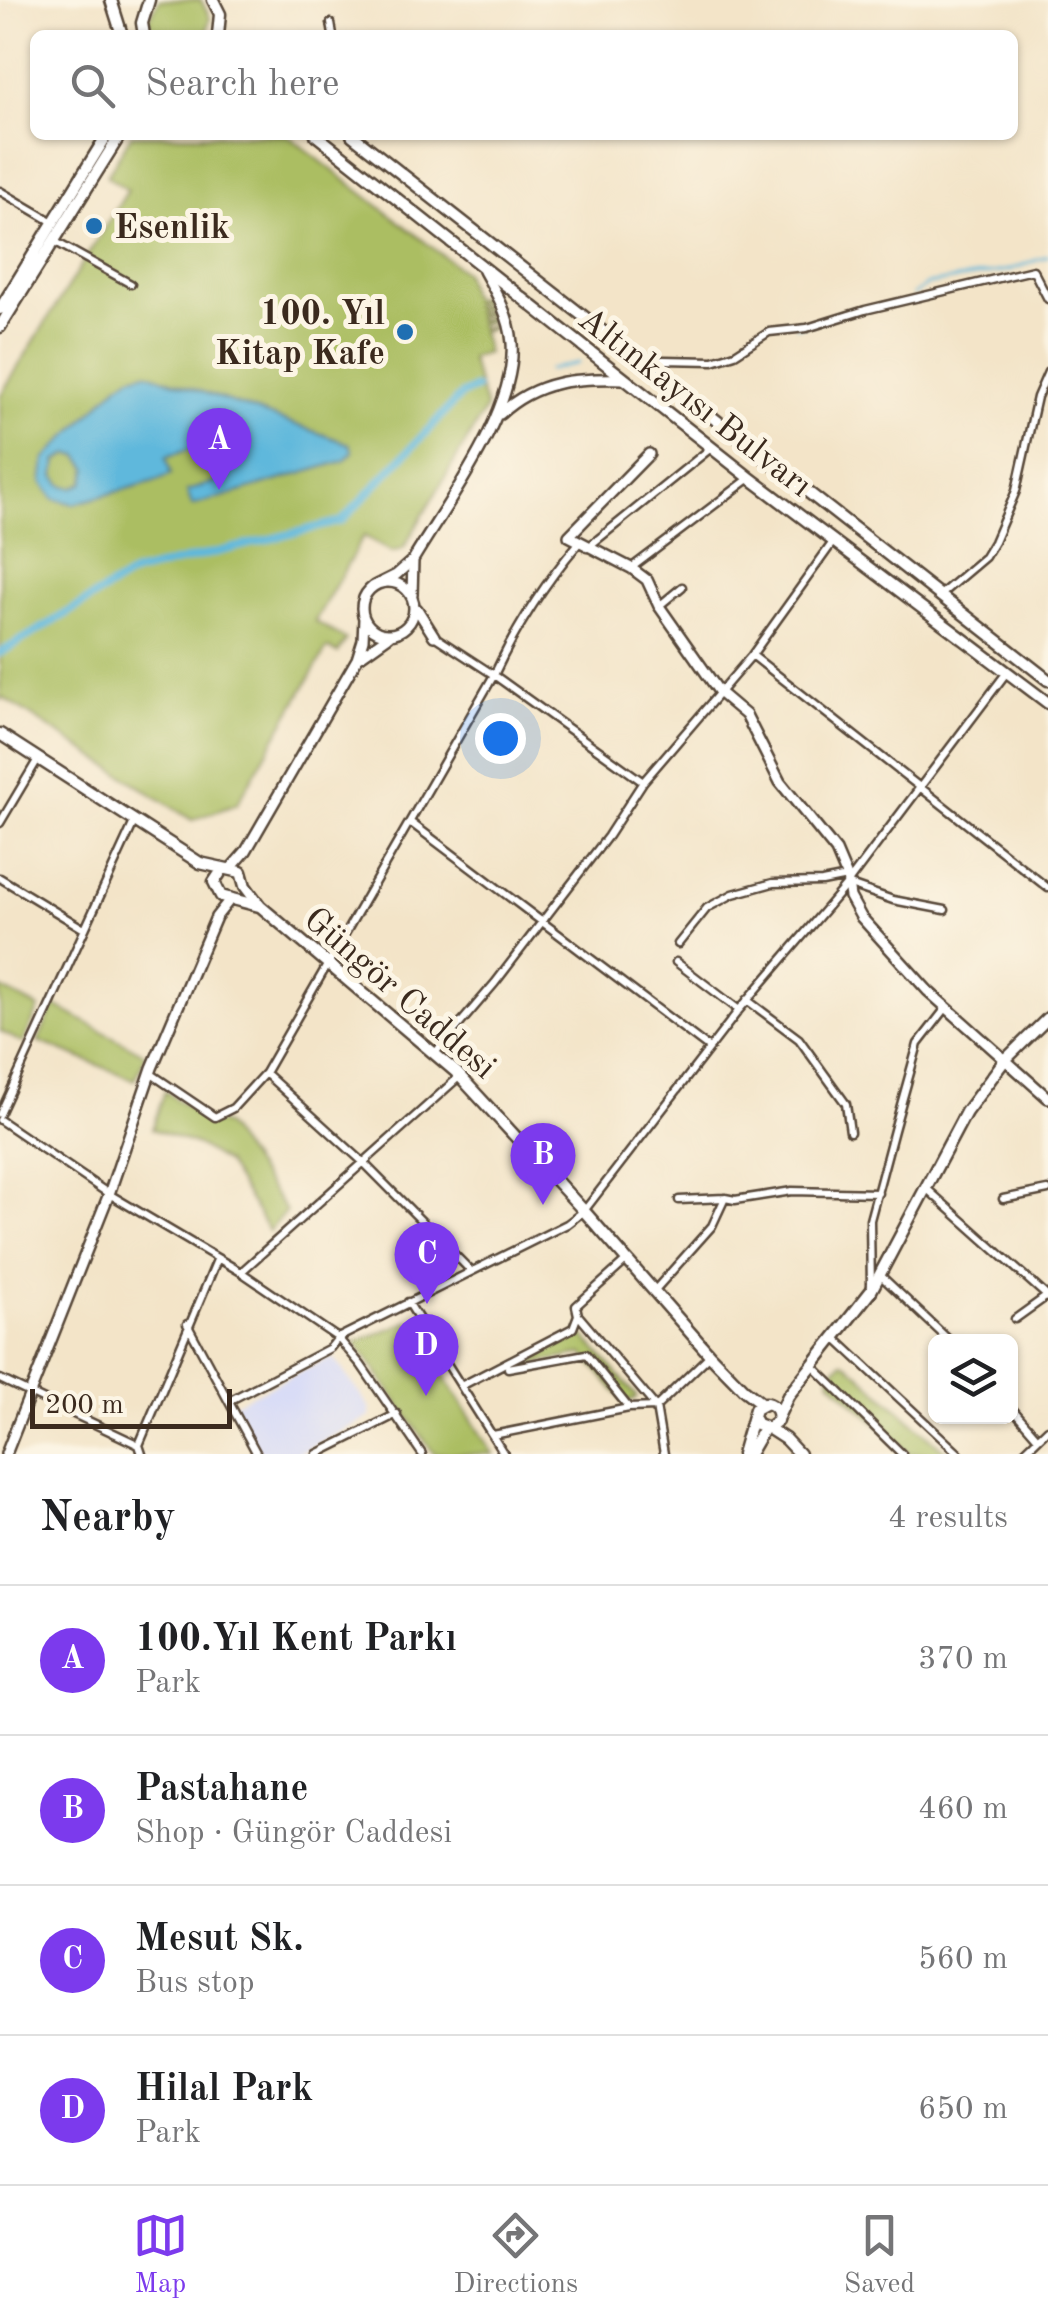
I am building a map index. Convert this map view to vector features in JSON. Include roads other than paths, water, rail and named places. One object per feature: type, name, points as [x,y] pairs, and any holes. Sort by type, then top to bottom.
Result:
[{"type":"main road","points":[[111,0],[120,30]]},
{"type":"main road","points":[[137,0],[143,30]]},
{"type":"main road","points":[[142,18],[149,0]]},
{"type":"main road","points":[[214,0],[221,30]]},
{"type":"main road","points":[[0,309],[104,140]]},
{"type":"main road","points":[[0,327],[117,140]]},
{"type":"main road","name":"Altınkayısı Bulvarı","points":[[322,140],[711,448],[1048,701]]},
{"type":"main road","name":"Altınkayısı Bulvarı","points":[[358,140],[1048,680]]},
{"type":"main road","points":[[0,734],[200,863],[227,868],[215,887],[200,863]]},
{"type":"main road","name":"Güngör Caddesi","points":[[227,868],[244,881],[260,906],[460,1076],[744,1390],[759,1409],[757,1424],[771,1423]]},
{"type":"main road","points":[[233,898],[244,881]]},
{"type":"main road","name":"Güngör Caddesi","points":[[215,887],[233,898],[260,906]]},
{"type":"main road","points":[[746,1454],[871,1291],[966,1112],[1004,1060],[1048,1018]]},
{"type":"main road","points":[[746,1454],[759,1409],[788,1396]]},
{"type":"main road","name":"Güngör Caddesi","points":[[759,1409],[776,1410],[771,1423]]},
{"type":"main road","name":"Güngör Caddesi","points":[[771,1423],[800,1454]]},
{"type":"street","points":[[331,23],[332,30]]},
{"type":"street","points":[[0,191],[54,222]]},
{"type":"street","points":[[54,242],[131,284]]},
{"type":"street","points":[[643,364],[662,360],[713,361],[735,354],[769,332],[806,328],[1033,270],[1048,299]]},
{"type":"street","points":[[227,868],[246,852],[357,658],[364,632],[362,602],[366,594],[413,560],[498,416],[510,374],[512,341],[507,318],[484,271]]},
{"type":"street","points":[[940,595],[985,557],[994,542],[1016,491],[1037,397],[1048,372]]},
{"type":"street","points":[[498,416],[522,396],[554,382],[624,380]]},
{"type":"street","points":[[150,1073],[214,1117],[232,1108],[265,1073],[534,600],[583,546],[711,448]]},
{"type":"street","points":[[649,454],[570,536],[647,580],[659,606],[720,692],[746,716],[780,782],[836,851],[861,917],[946,1008],[1048,1098]]},
{"type":"street","points":[[631,568],[750,478]]},
{"type":"street","points":[[434,1054],[608,836],[643,782],[752,655],[833,542]]},
{"type":"street","points":[[357,658],[411,622],[413,560]]},
{"type":"street","points":[[380,582],[398,583],[414,600],[434,636],[494,674],[643,782]]},
{"type":"street","points":[[659,606],[682,587]]},
{"type":"street","points":[[364,618],[374,630],[434,636]]},
{"type":"street","points":[[752,655],[1048,888]]},
{"type":"street","points":[[229,1401],[330,1348],[338,1338],[567,1224],[584,1211],[1007,672]]},
{"type":"street","points":[[0,822],[38,758]]},
{"type":"street","points":[[135,819],[0,1117],[109,1194],[241,1272],[338,1338],[397,1414],[422,1454]]},
{"type":"street","points":[[410,822],[709,1048]]},
{"type":"street","points":[[244,881],[246,852]]},
{"type":"street","points":[[0,878],[84,929]]},
{"type":"street","points":[[678,944],[707,908],[733,894],[772,883],[847,880],[892,900],[945,910]]},
{"type":"street","points":[[215,887],[216,917]]},
{"type":"street","points":[[6,1454],[109,1194],[150,1073],[216,917],[233,898]]},
{"type":"street","points":[[676,962],[739,1010]]},
{"type":"street","points":[[747,1000],[799,1040],[846,1104],[850,1132]]},
{"type":"street","points":[[871,1291],[870,1220],[918,1044],[946,1008]]},
{"type":"street","points":[[265,1073],[363,1162],[470,1271]]},
{"type":"street","points":[[241,1272],[460,1076]]},
{"type":"street","points":[[925,1187],[1048,1297],[1015,1319]]},
{"type":"street","points":[[1003,1199],[1048,1190]]},
{"type":"street","points":[[678,1200],[736,1200],[792,1191],[878,1193]]},
{"type":"street","points":[[654,1290],[712,1226],[725,1198]]},
{"type":"street","points":[[142,1454],[139,1445],[217,1260]]},
{"type":"street","points":[[627,1260],[576,1306],[578,1315],[656,1406],[664,1454]]},
{"type":"street","points":[[879,1274],[943,1334]]},
{"type":"street","points":[[1040,1290],[1048,1284]]},
{"type":"street","points":[[408,1302],[504,1454]]},
{"type":"street","points":[[462,1385],[573,1328],[578,1315]]},
{"type":"street","points":[[187,1324],[257,1454]]},
{"type":"street","points":[[836,1338],[959,1454]]},
{"type":"street","points":[[495,1370],[586,1354],[629,1408]]},
{"type":"street","points":[[493,1435],[656,1406],[710,1356]]},
{"type":"street","points":[[813,1366],[902,1454]]},
{"type":"street","points":[[0,1379],[139,1445]]},
{"type":"street","points":[[317,1454],[397,1414]]},
{"type":"street","points":[[1018,1415],[1037,1437]]},
{"type":"street","points":[[1022,1454],[1048,1429]]},
{"type":"water","points":[[146,372],[350,444],[353,452],[344,461],[192,506],[187,491],[228,478],[215,441],[166,457],[171,474],[158,480],[74,504],[54,499],[42,482],[45,459],[131,376]],"holes":[[[69,454],[79,456],[88,468],[84,483],[73,488],[62,485],[55,476],[57,461]]]},
{"type":"waterway","points":[[913,295],[928,284],[1009,270],[1048,256]]},
{"type":"waterway","points":[[797,326],[828,318]]},
{"type":"waterway","points":[[548,370],[578,363]]},
{"type":"waterway","points":[[0,653],[134,573],[342,521],[462,394],[476,388]]},
{"type":"place","name":"Esenlik","points":[[94,226]]},
{"type":"place","name":"100. Yıl Kitap Kafe","points":[[405,332]]},
{"type":"place","name":"100.Yıl Kent Parkı","points":[[219,490]]},
{"type":"place","name":"Pastahane","points":[[543,1205]]},
{"type":"place","name":"Mesut Sk.","points":[[427,1304]]},
{"type":"place","name":"Hilal Park","points":[[426,1396]]}]
